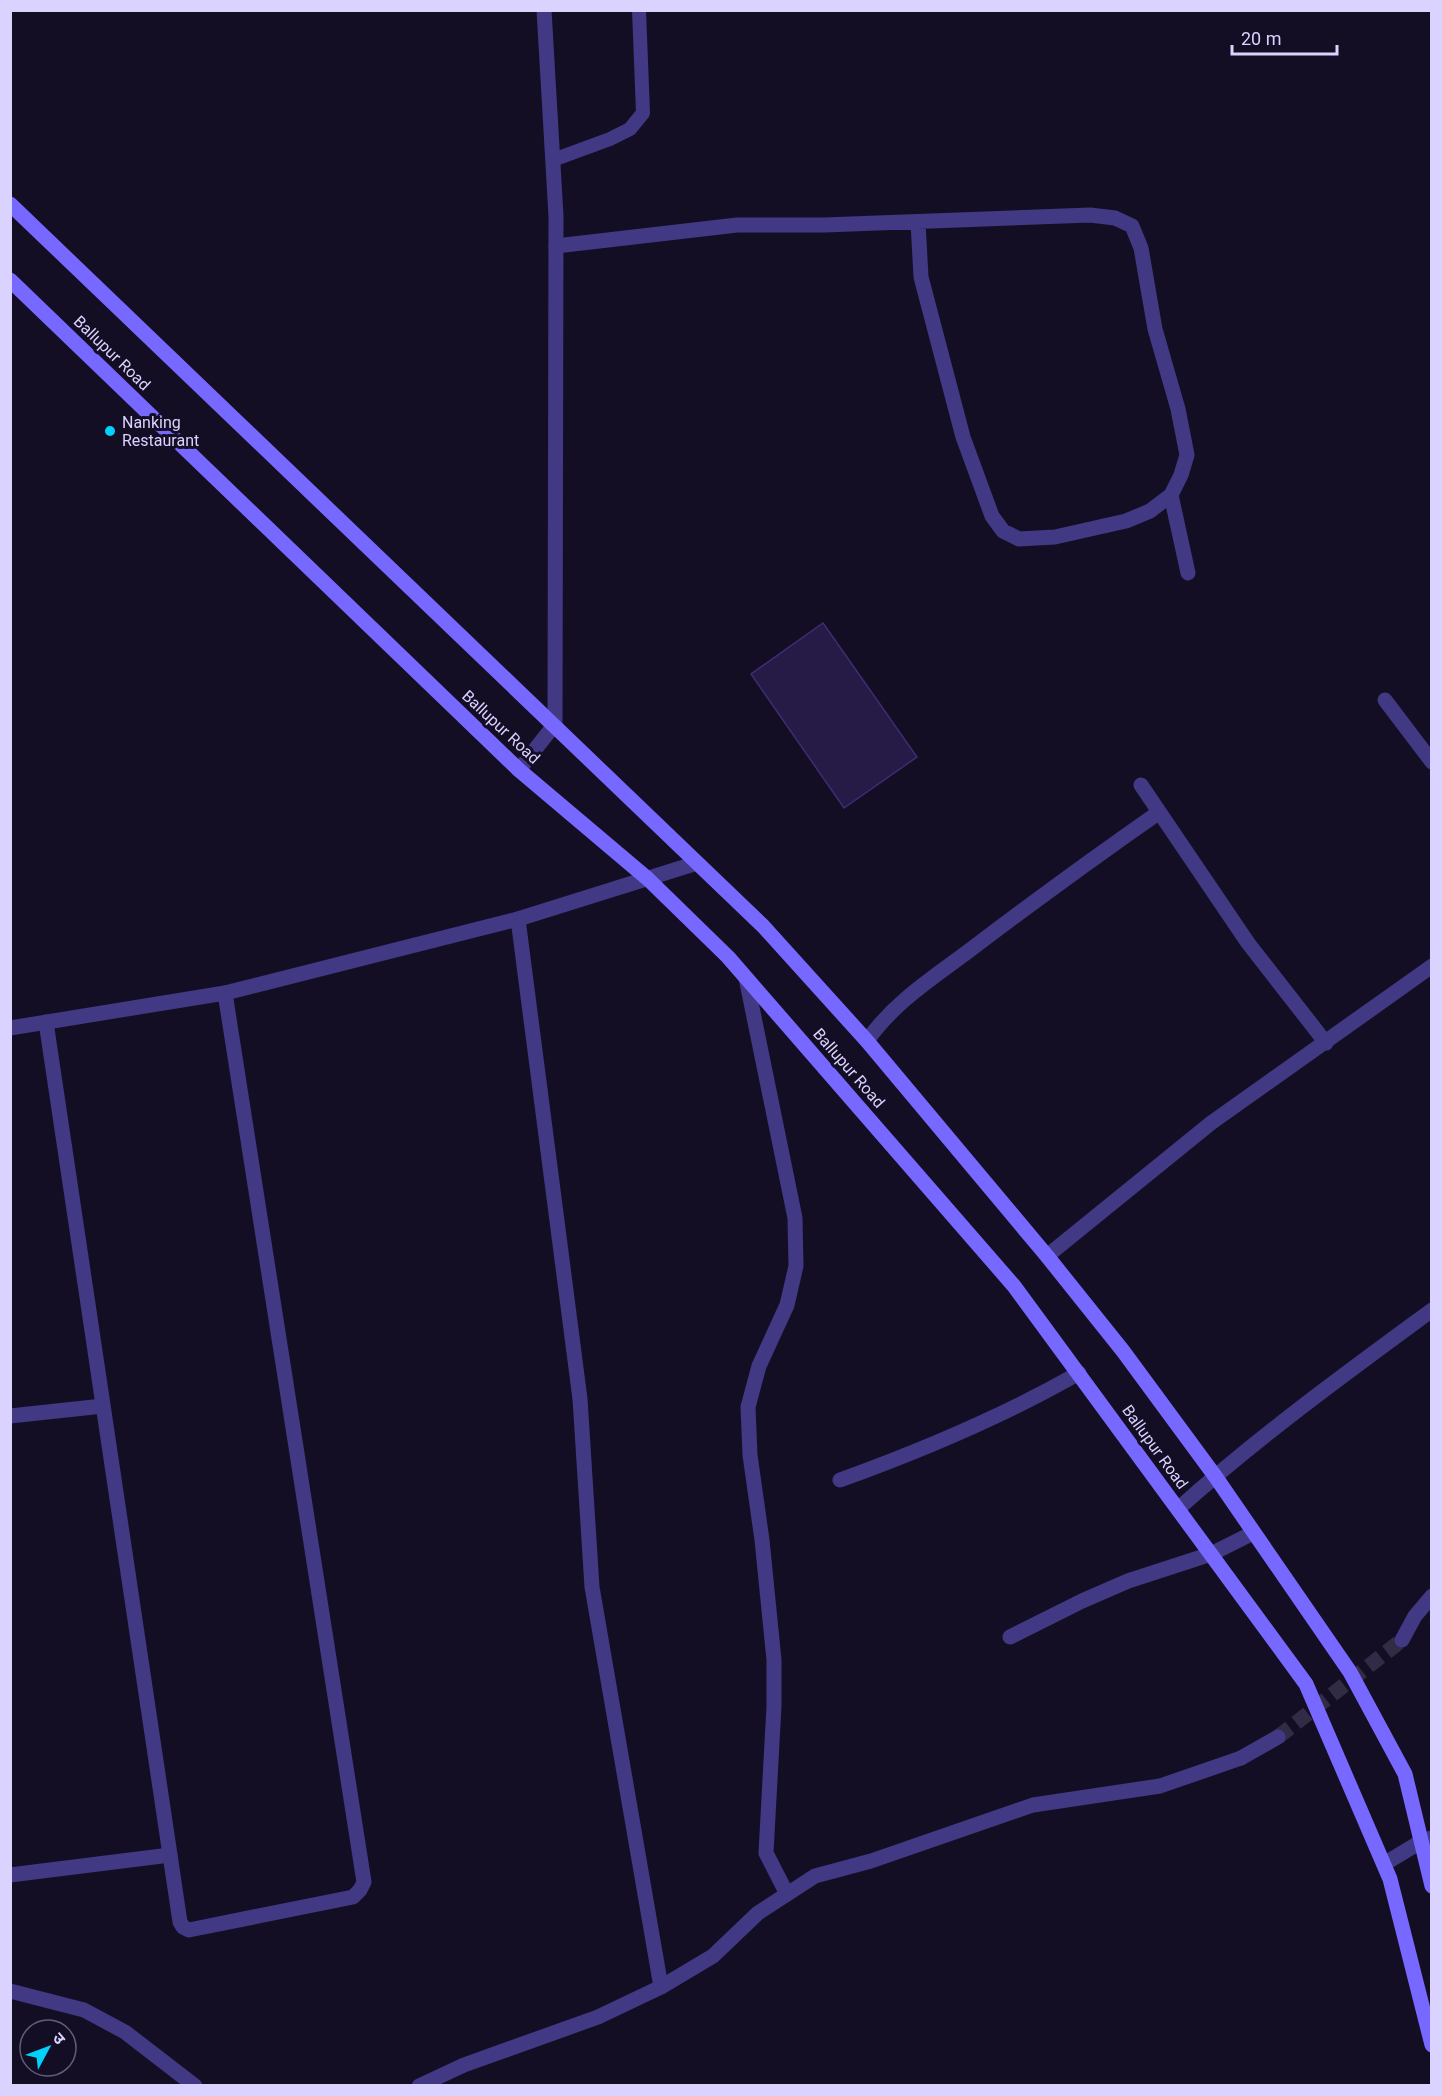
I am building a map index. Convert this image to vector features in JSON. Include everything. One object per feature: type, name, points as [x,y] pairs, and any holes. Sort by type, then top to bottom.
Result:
[{"type":"main road","name":"Ballupur Road","points":[[10,204],[764,926],[867,1041],[1047,1256],[1123,1351],[1215,1476],[1350,1672],[1405,1774],[1427,1840],[1431,1886]]},
{"type":"main road","name":"Ballupur Road","points":[[10,280],[519,770],[648,879],[728,957],[1014,1286],[1306,1684],[1390,1879],[1429,2023],[1431,2045]]},
{"type":"street","points":[[519,770],[555,724],[556,246],[544,10]]},
{"type":"street","points":[[556,246],[737,225],[824,225],[1090,215],[1115,218],[1132,226],[1141,248],[1155,329],[1178,409],[1187,455],[1181,475],[1171,495],[1150,511],[1126,520],[1055,537],[1019,539],[1003,531],[992,516],[963,437],[921,276],[918,222]]},
{"type":"street","points":[[1171,495],[1188,573]]},
{"type":"street","points":[[1385,700],[1431,762]]},
{"type":"street","points":[[1141,785],[1248,943],[1326,1043]]},
{"type":"street","points":[[867,1041],[879,1023],[915,992],[1062,880],[1158,813]]},
{"type":"street","points":[[10,1028],[225,993],[518,919],[697,863]]},
{"type":"street","points":[[518,919],[580,1399],[592,1587],[661,1987]]},
{"type":"street","points":[[1047,1256],[1211,1123],[1431,966]]},
{"type":"street","points":[[746,978],[795,1218],[796,1266],[787,1305],[759,1366],[748,1407],[750,1455],[762,1540],[774,1660],[774,1706],[766,1854],[787,1894]]},
{"type":"street","points":[[46,1022],[180,1922],[183,1927],[189,1929],[353,1897],[364,1882],[225,993]]},
{"type":"street","points":[[1178,1509],[1215,1476],[1327,1387],[1431,1310]]},
{"type":"street","points":[[840,1480],[968,1430],[1016,1408],[1078,1374]]},
{"type":"street","points":[[10,1416],[103,1406]]},
{"type":"street","points":[[1010,1637],[1128,1581],[1211,1554],[1253,1533]]},
{"type":"street","points":[[1402,1640],[1415,1616],[1431,1596]]},
{"type":"street","points":[[419,2085],[464,2065],[598,2017],[661,1987],[713,1956],[758,1913],[815,1876],[872,1861],[1033,1805],[1160,1786],[1241,1758],[1278,1737]]},
{"type":"street","points":[[1384,1864],[1427,1840]]},
{"type":"street","points":[[10,1875],[170,1855]]},
{"type":"street","points":[[10,1991],[84,2010],[125,2032],[195,2085]]},
{"type":"lane","points":[[553,160],[610,139],[630,129],[643,113],[639,10]]},
{"type":"building","points":[[823,623],[917,757],[844,808],[751,674]]},
{"type":"tunnel","points":[[1278,1737],[1402,1640]]},
{"type":"place","name":"Nanking Restaurant","points":[[110,431]]}]
